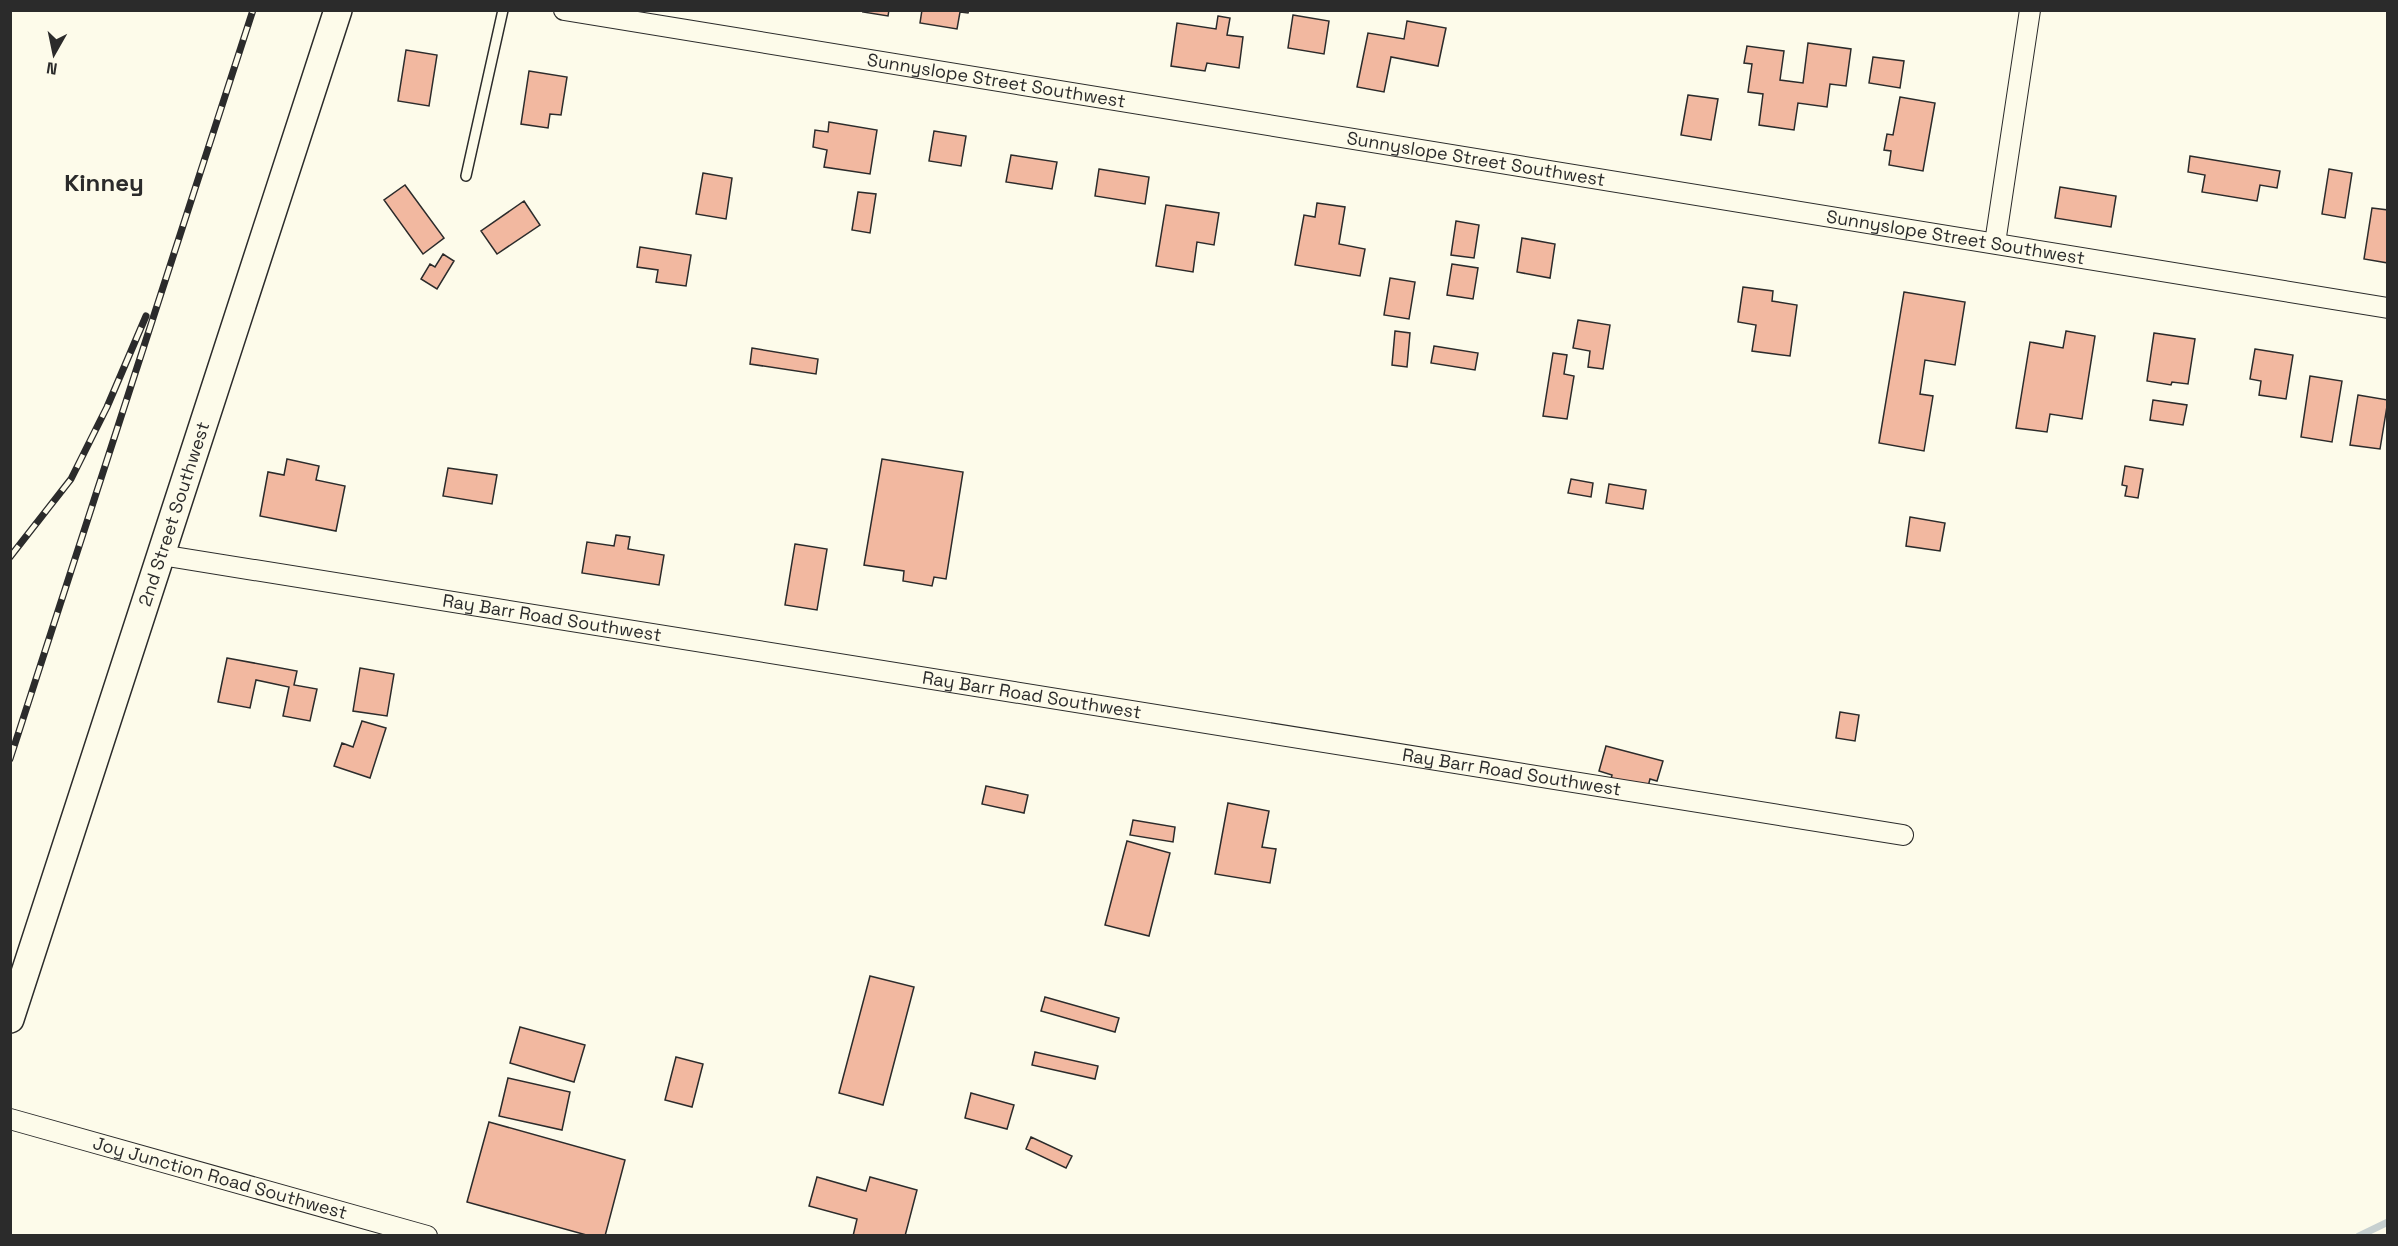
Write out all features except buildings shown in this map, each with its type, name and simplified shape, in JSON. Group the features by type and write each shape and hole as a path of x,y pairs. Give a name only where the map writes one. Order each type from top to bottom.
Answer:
{"street":[{"name":"2nd Street Southwest","path":"10,1019 338,10"},
{"name":"Sunnyslope Street Southwest","path":"564,10 2388,308"},
{"path":"1995,243 2030,10"},
{"name":"Ray Barr Road Southwest","path":"161,555 1903,835"},
{"name":"Joy Junction Road Southwest","path":"10,1119 427,1236"}],"lane":[{"path":"466,176 503,10"}],"waterway":[{"path":"2359,1236 2388,1222"}],"railway":[{"path":"10,759 253,10"},
{"path":"10,557 71,479 107,407 146,316"}],"district":[{"name":"Kinney","path":"104,183"}]}
